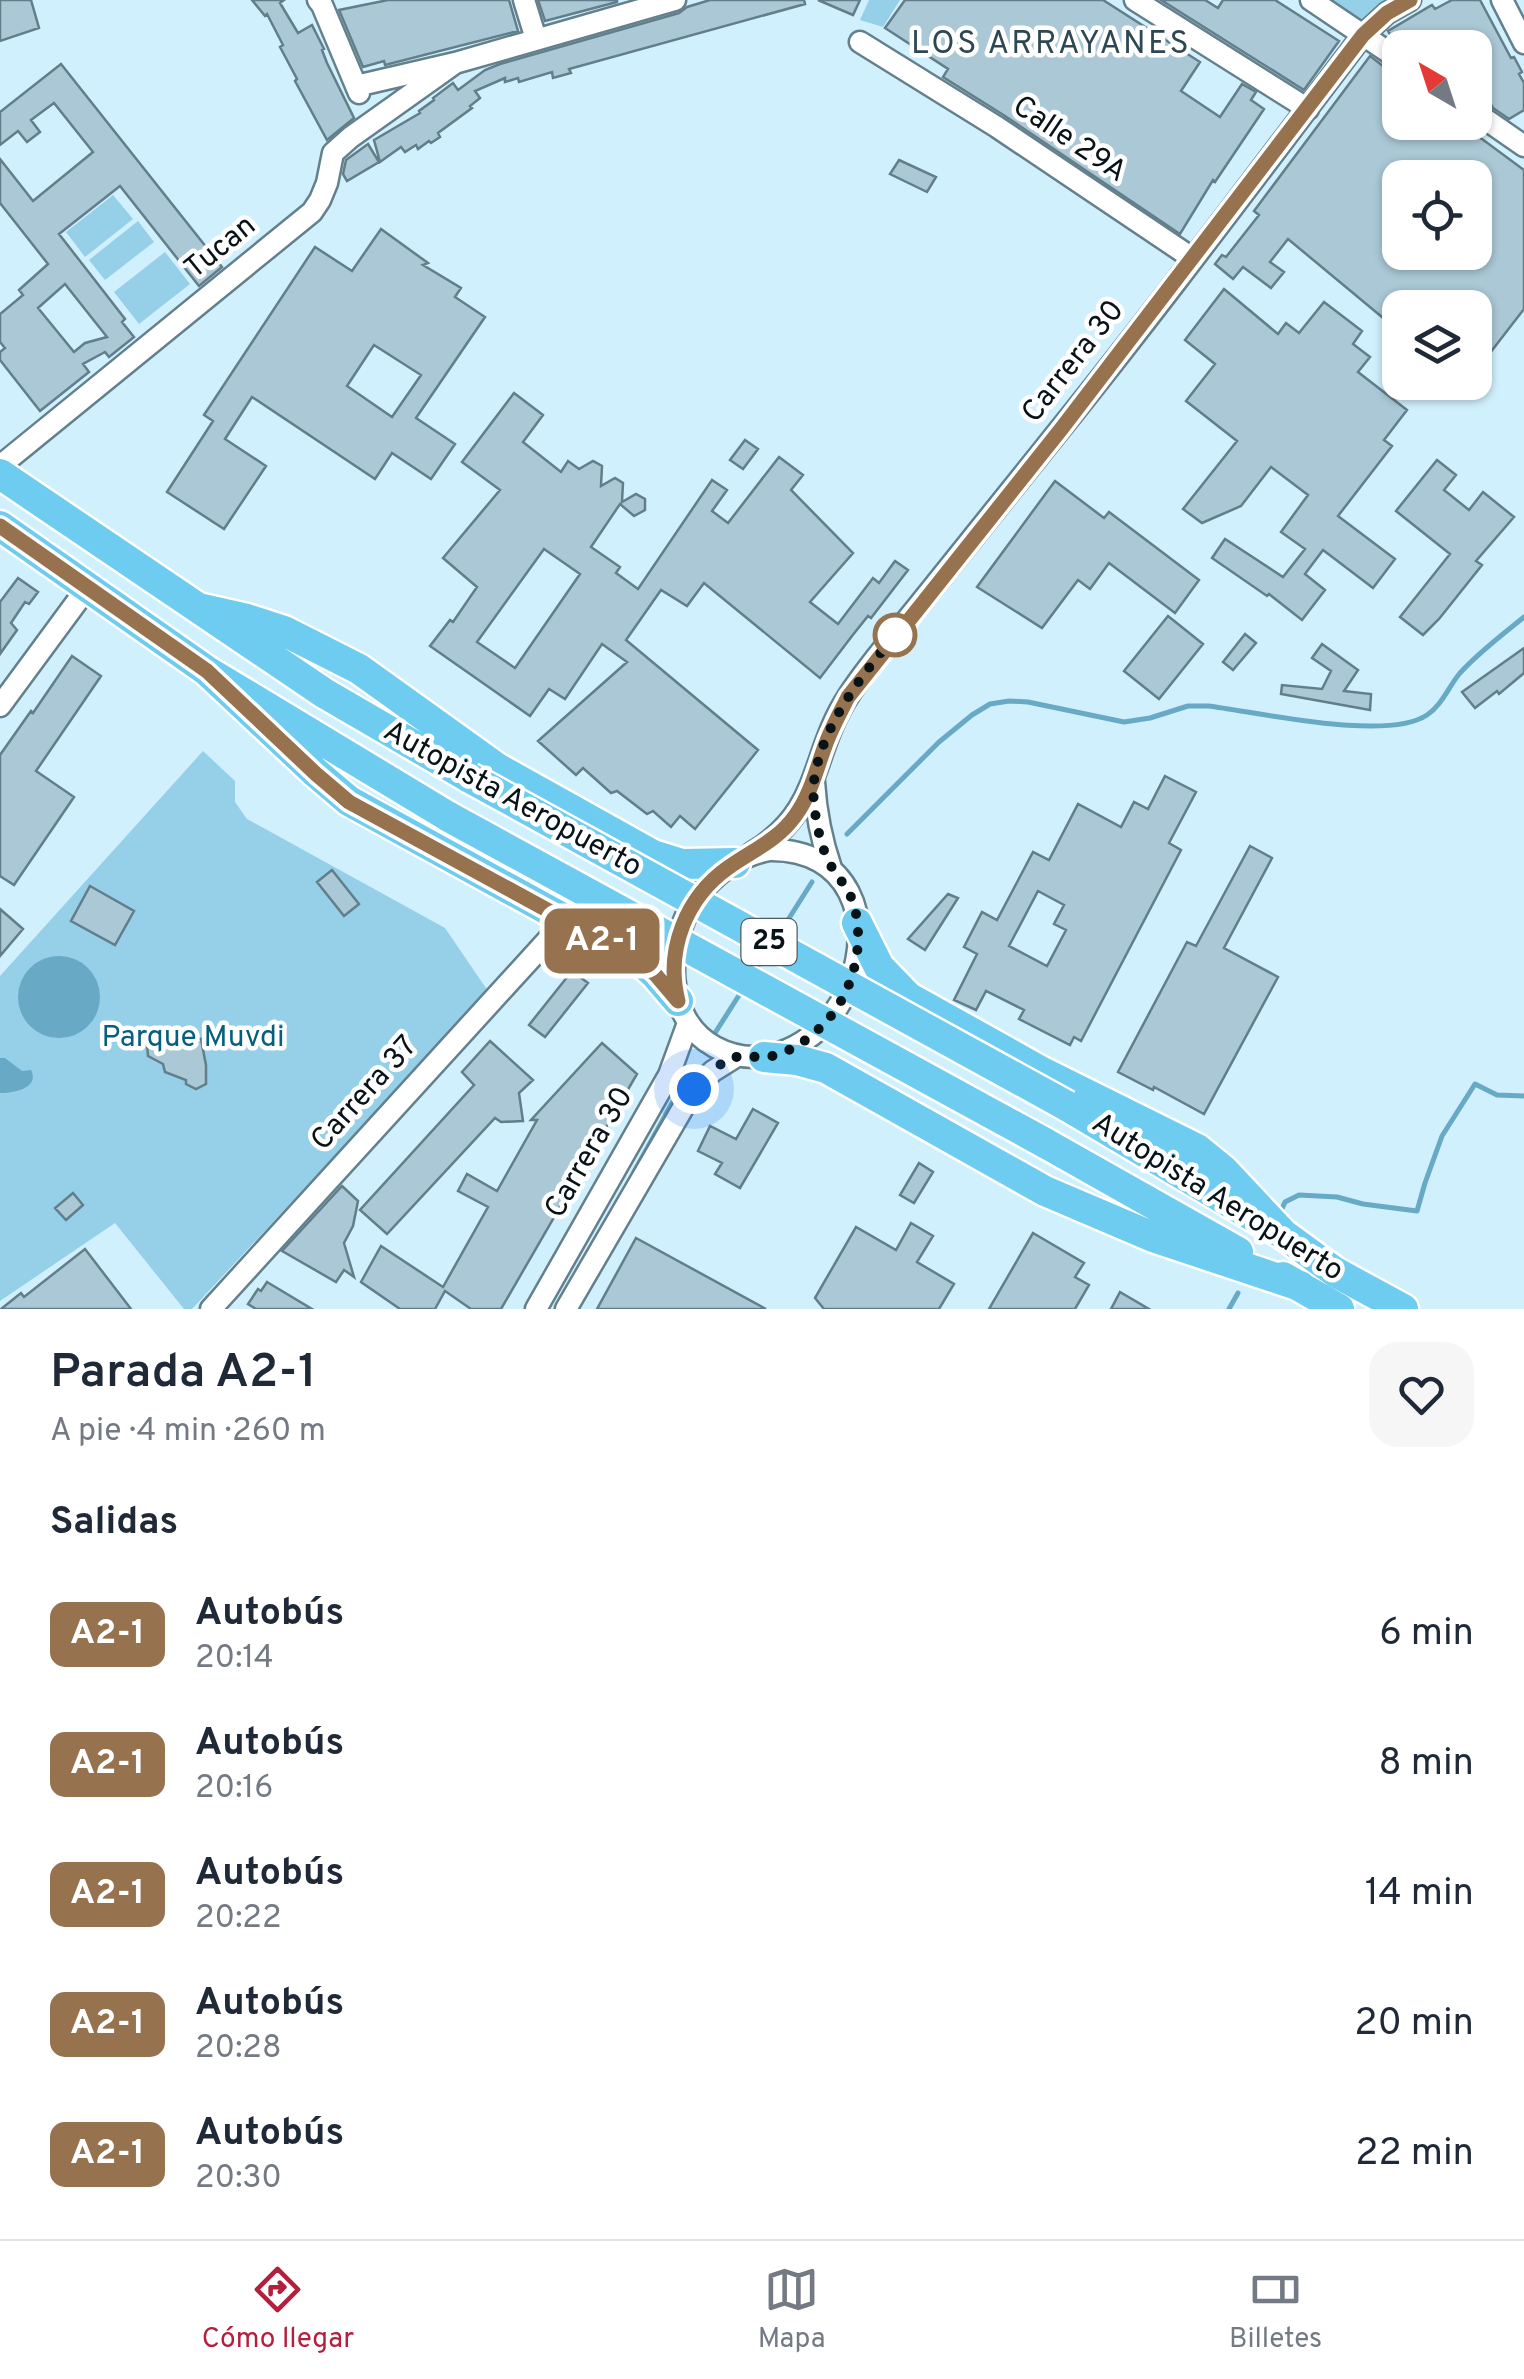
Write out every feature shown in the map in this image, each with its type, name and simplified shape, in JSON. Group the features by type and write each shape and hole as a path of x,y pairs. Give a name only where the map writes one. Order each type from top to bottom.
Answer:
{"highway":[{"name":"Autopista Aeropuerto","path":"0,474 324,694 1067,1106 1283,1234 1335,1272 1403,1309"},
{"name":"Autopista Aeropuerto","path":"0,526 207,671 450,817 1339,1309"},
{"path":"198,608 284,632 359,669 497,768 653,854 682,864 704,865 744,858"},
{"path":"207,671 349,802 639,960 655,974 683,1012"},
{"path":"857,923 879,967 902,993 1044,1074 1197,1148 1283,1234"},
{"path":"751,1057 798,1060 826,1068 1046,1191 1153,1237 1300,1286"}],"street":[{"path":"524,0 536,39"},
{"path":"327,2 358,89 676,0"},
{"path":"1134,0 1308,108"},
{"path":"1311,0 1382,48"},
{"name":"Carrera 30","path":"744,858 777,836 798,812 848,697 1062,428 1363,35 1387,13 1410,0"},
{"path":"1502,0 1524,43"},
{"name":"Calle 29A","path":"860,42 997,127 1192,258"},
{"name":"Tucan","path":"0,466 312,212 327,183 333,153 362,128 456,63"},
{"path":"1492,121 1520,137"},
{"path":"0,706 86,588"},
{"name":"Carrera 30","path":"814,782 818,826 831,868"},
{"path":"770,850 814,856 831,868 849,892 858,944 854,972 831,1016 804,1041 781,1054 751,1057 708,1043 683,1012 675,984 678,942 686,916 703,890 744,858 770,850"},
{"name":"Carrera 37","path":"211,1309 565,921"},
{"name":"Carrera 30","path":"536,1309 669,1075 683,1012"},
{"name":"Carrera 30","path":"566,1309 694,1089 713,1070 751,1057"}],"green space":[{"path":"869,0 900,0 883,27 860,20"},
{"path":"1324,0 1398,0 1364,24"},
{"path":"113,195 133,219 85,257 66,232"},
{"path":"138,221 154,242 105,280 89,260"},
{"path":"165,252 190,284 139,324 114,292"},
{"name":"Parque Muvdi","path":"203,751 235,781 235,802 247,819 445,928 488,991 192,1309 184,1309 115,1223 0,1301 0,976"}],"shaded area":[{"path":"59,956 75,959 88,968 97,981 97,1013 88,1026 75,1035 59,1038 43,1035 30,1026 21,1013 18,997 21,981 30,968 43,959"},
{"path":"0,1058 22,1071 31,1070 29,1085 0,1093"}],"building":[{"path":"0,0 31,0 39,28 0,41"},
{"path":"252,0 284,0 280,3 298,33 312,25 354,118 327,140 295,81 267,14"},
{"path":"388,0 509,0 518,31 385,65 384,61 363,67 339,10"},
{"path":"538,0 617,0 617,2 545,21"},
{"path":"710,0 804,0 805,4 569,69 571,73 553,78 552,72 519,82 518,78 505,82 505,78 475,91 480,98 438,133 440,137 418,149 416,145 405,152 401,147 380,162 374,140 420,113 453,83 458,90 500,64 679,13"},
{"path":"818,0 860,0 853,15"},
{"path":"905,0 1103,0 1200,62 1181,91 1220,117 1242,84 1256,92 1251,100 1264,109 1180,234 943,77 948,69 885,28"},
{"path":"1161,0 1205,0 1218,8 1223,0 1275,0 1339,41 1304,90"},
{"path":"1452,0 1480,0 1522,72 1519,74 1524,83 1524,110 1509,119 1492,106 1492,30 1390,30 1432,5 1435,9"},
{"path":"1370,56 1382,65 1382,140 1483,140 1524,170 1524,309 1492,350 1492,290 1382,290 1382,317 1288,239 1270,262 1284,272 1271,288 1243,267 1233,279 1215,264 1222,255 1226,257 1259,215 1254,211"},
{"path":"61,64 222,267 199,286 120,186 59,234 125,319 122,322 134,337 109,357 105,352 83,364 89,372 40,411 0,360 0,352 5,348 0,342 0,314 23,295 19,290 48,264 0,203 0,159 33,201 93,152 54,103 31,120 40,132 27,142 18,131 0,145 0,112","holes":["65,284 107,337 85,343 74,352 38,308"]},
{"path":"368,144 379,162 347,181 343,174 346,160"},
{"path":"899,160 936,177 927,192 890,174"},
{"path":"381,229 428,263 423,265 461,288 455,297 485,317 416,418 455,444 431,479 392,453 375,479 252,397 225,439 266,466 224,529 167,492 213,421 204,415 315,247 352,271","holes":["374,345 421,375 392,417 347,386"]},
{"path":"1224,289 1278,334 1286,323 1299,333 1324,302 1362,331 1353,344 1370,357 1358,372 1382,391 1382,400 1394,400 1407,410 1384,440 1392,446 1338,516 1395,559 1373,588 1323,550 1305,574 1325,590 1302,620 1212,558 1225,539 1283,577 1305,549 1281,532 1308,495 1271,467 1241,506 1202,523 1183,509 1237,441 1186,401 1215,364 1185,340"},
{"path":"514,393 543,415 523,442 561,472 568,461 579,469 593,461 602,466 601,486 615,478 623,483 622,502 636,494 645,499 645,510 634,516 620,504 591,547 620,567 616,573 638,589 712,480 727,490 712,511 728,523 779,457 803,475 791,490 853,553 810,602 838,624 873,578 879,583 895,561 908,570 820,678 704,583 687,606 661,590 626,640 758,750 695,829 680,816 671,827 653,811 647,814 617,791 611,793 583,768 576,775 538,741 627,662 602,644 565,699 549,689 530,716 430,646 450,620 453,622 477,587 443,558 500,490 462,462","holes":["544,549 580,574 515,668 477,642"]},
{"path":"745,440 758,449 743,469 730,460"},
{"path":"1437,460 1456,475 1444,490 1469,510 1483,492 1514,517 1476,561 1482,565 1423,635 1400,617 1450,554 1396,511"},
{"path":"1055,481 1104,518 1109,512 1199,580 1175,613 1109,563 1090,589 1078,580 1042,628 977,587"},
{"path":"18,578 38,592 29,604 25,602 11,623 17,630 0,654 0,602"},
{"path":"1168,616 1203,644 1159,699 1124,671"},
{"path":"1245,634 1256,643 1233,670 1223,662"},
{"path":"1322,644 1358,670 1344,691 1371,694 1370,710 1281,694 1282,685 1322,689 1331,671 1312,658"},
{"path":"1524,648 1524,673 1475,708 1462,692"},
{"path":"72,656 101,676 36,771 74,797 14,885 0,876 0,755"},
{"path":"1165,776 1196,792 1169,843 1181,850 1081,1041 1074,1037 1070,1045 1019,1019 1024,1010 986,991 976,1010 954,1000 977,954 964,947 982,912 997,920 1033,852 1049,860 1078,804 1121,827 1134,802 1148,809","holes":["1038,891 1064,905 1054,924 1066,930 1047,966 1009,946"]},
{"path":"1250,846 1272,858 1224,948 1278,977 1204,1114 1118,1072 1187,942 1196,946"},
{"path":"332,870 359,904 344,916 317,882"},
{"path":"90,886 134,911 115,945 71,921"},
{"path":"948,894 958,898 925,950 908,939"},
{"path":"0,909 23,929 0,956"},
{"path":"572,971 588,983 545,1037 529,1025"},
{"path":"178,1033 201,1039 206,1084 196,1089 186,1080 165,1072 163,1064 148,1056 147,1044 157,1038 166,1043"},
{"path":"490,1041 533,1080 519,1093 523,1121 501,1122 495,1118 387,1234 360,1210 474,1085 462,1072"},
{"path":"602,1043 637,1074 501,1309 471,1309 445,1291 435,1309 400,1309 361,1282 381,1246 443,1287 488,1207 458,1191 467,1174 497,1191 537,1120 531,1120"},
{"path":"753,1109 778,1123 740,1188 715,1174 722,1163 698,1151 710,1126 736,1139"},
{"path":"919,1163 933,1172 914,1203 900,1195"},
{"path":"342,1186 358,1201 353,1226 344,1243 354,1277 344,1270 336,1282 282,1251"},
{"path":"73,1193 83,1205 66,1220 55,1208"},
{"path":"911,1223 933,1236 917,1262 954,1284 939,1309 824,1309 815,1298 856,1227 896,1250"},
{"path":"1033,1233 1084,1263 1075,1277 1089,1285 1075,1309 989,1309"},
{"path":"636,1238 766,1309 597,1309"},
{"path":"85,1249 131,1309 1,1309 21,1293 24,1297"},
{"path":"267,1282 312,1309 256,1309 248,1304"},
{"path":"1120,1292 1149,1309 1111,1309"}],"waterway":[{"path":"847,834 939,742 990,704 1028,702 1124,722 1188,706 1208,706 1353,726 1408,723 1432,711 1467,665 1524,617"},
{"path":"779,934 812,882"},
{"path":"754,972 767,952"},
{"path":"715,1033 743,989"},
{"path":"634,1172 692,1067"},
{"path":"1281,1211 1285,1202 1299,1195 1337,1197 1417,1211 1442,1136 1475,1084 1497,1095 1524,1096"},
{"path":"1229,1309 1238,1293"}],"bus line":[{"name":"A2-1","path":"0,526 207,671 349,802 639,960 678,1001 674,976 678,942 696,899 725,869 765,845 788,825 814,782 826,743 848,697 1062,428 1363,35 1387,13 1410,0"}],"district":[{"name":"LOS ARRAYANES","path":"1051,45"}],"route":[{"path":"694,1089 713,1070 737,1056 764,1058 796,1046 831,1016 847,990 858,944 856,913 845,884 831,868 821,839 814,782 826,743 848,697 895,635"}]}
